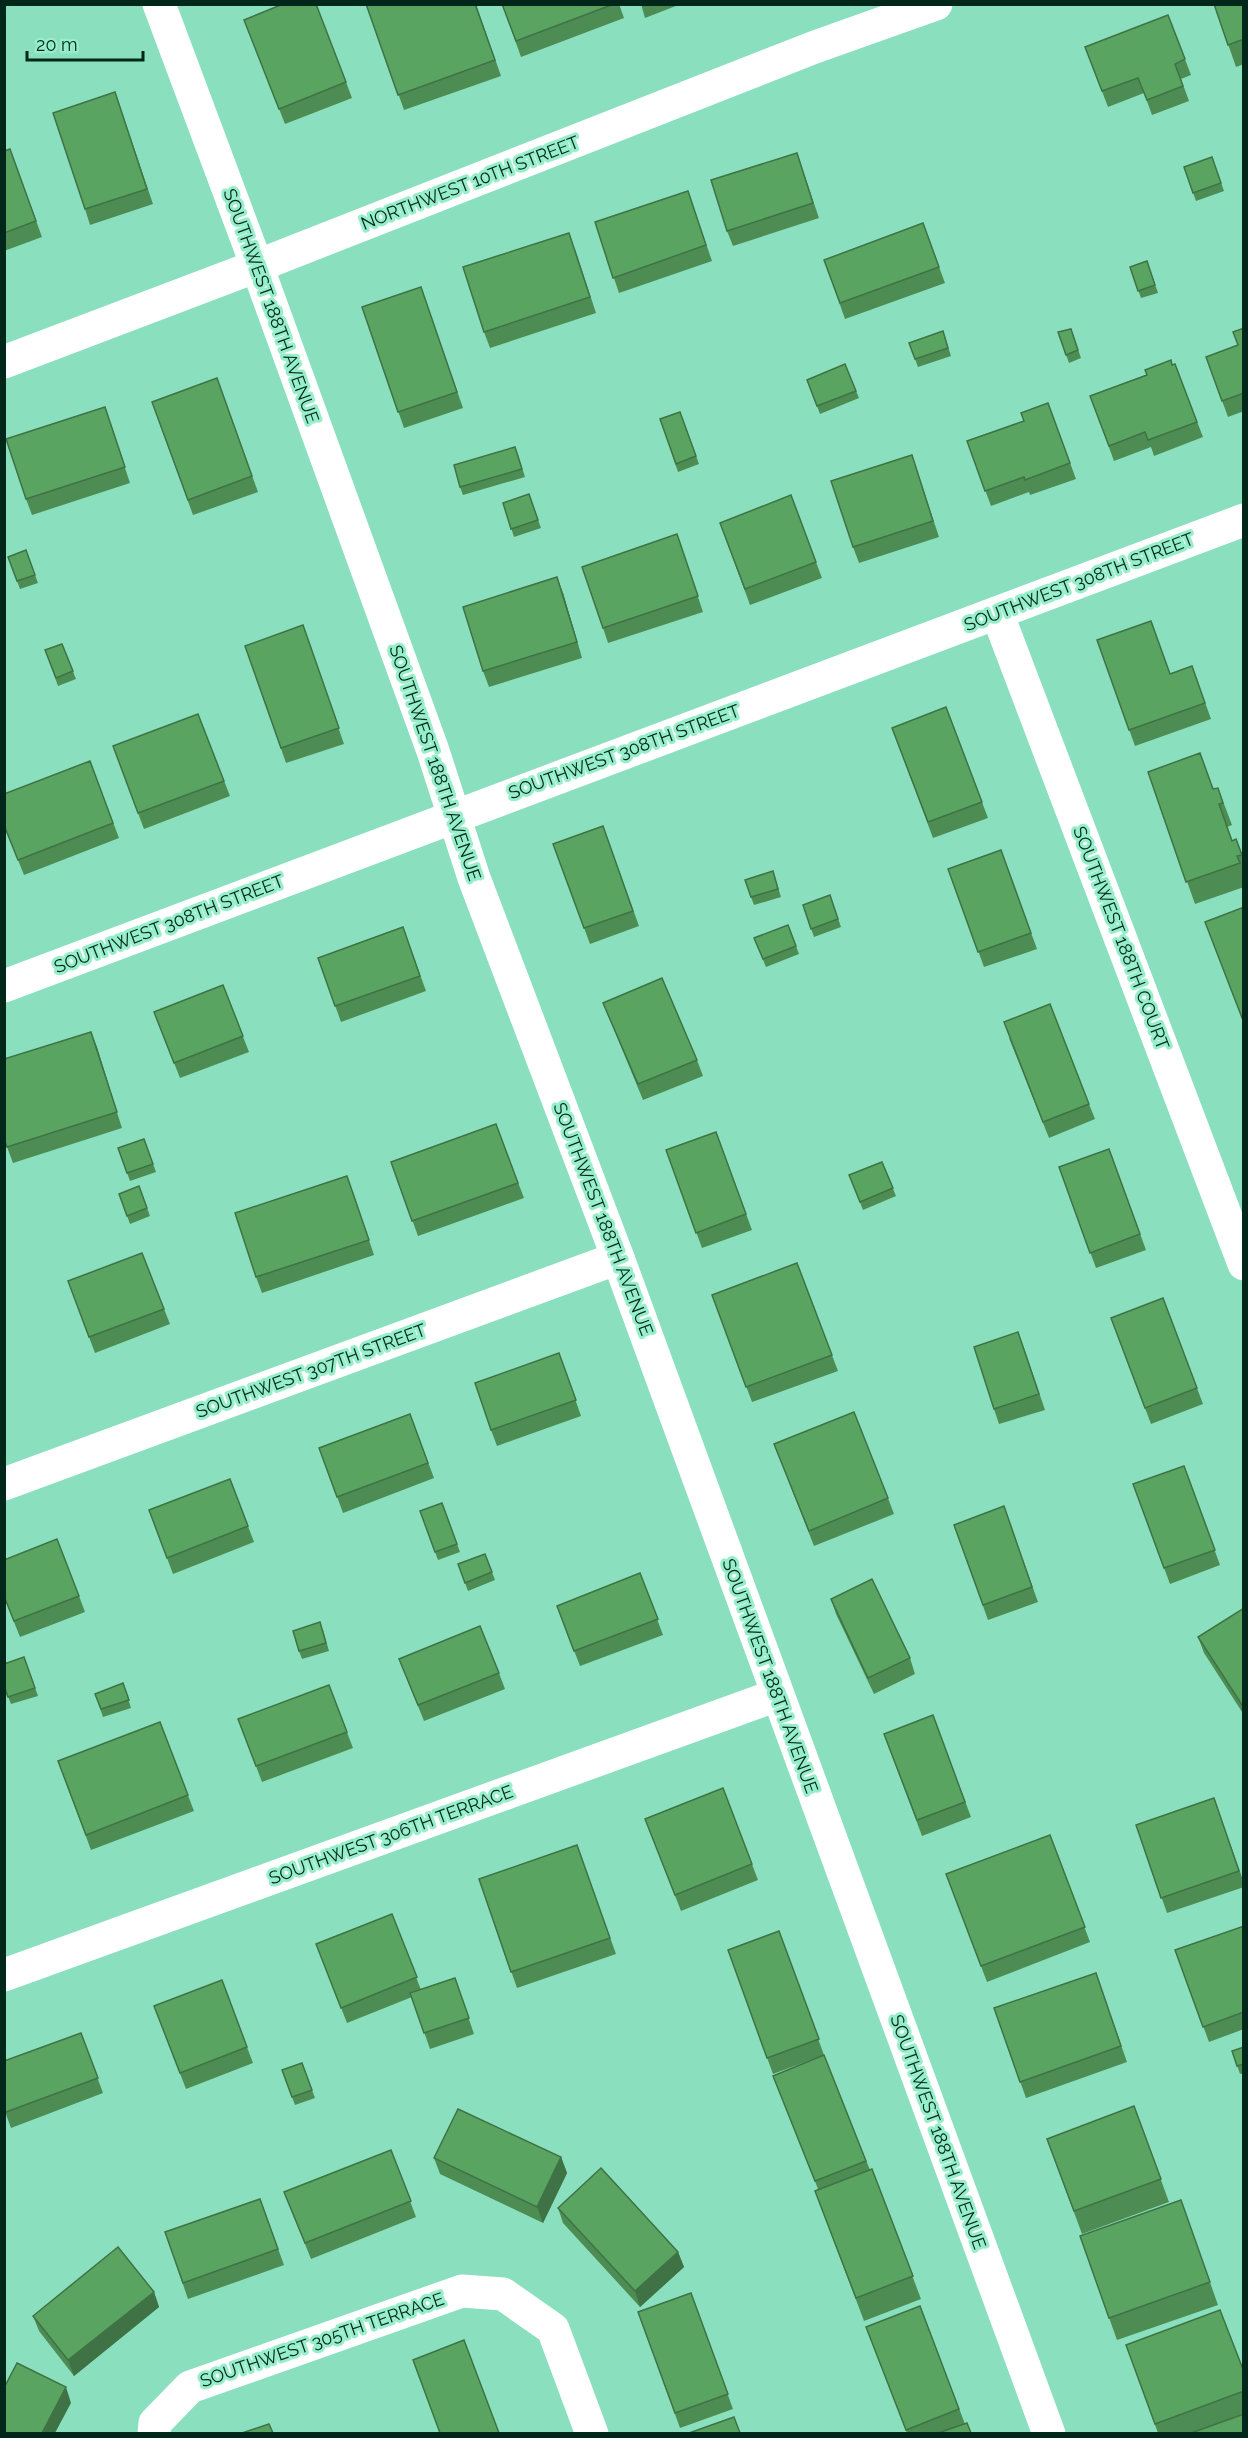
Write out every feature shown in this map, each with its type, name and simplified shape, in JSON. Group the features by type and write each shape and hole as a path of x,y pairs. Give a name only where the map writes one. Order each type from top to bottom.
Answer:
{"street":[{"name":"SOUTHWEST 188TH AVENUE","path":"159,4 433,751 474,878 618,1258 1049,2433"},
{"name":"NORTHWEST 10TH STREET","path":"4,362 257,266 815,47 936,4"},
{"name":"SOUTHWEST 308TH STREET","path":"4,986 453,815 1244,520"},
{"name":"SOUTHWEST 188TH COURT","path":"997,613 1244,1264"},
{"name":"SOUTHWEST 307TH STREET","path":"4,1484 618,1258"},
{"name":"SOUTHWEST 306TH TERRACE","path":"4,1975 777,1695"},
{"name":"SOUTHWEST 305TH TERRACE","path":"155,2428 190,2387 462,2291 503,2294 554,2329 592,2433"}],"building":[{"path":"283,4 316,4 346,82 279,109 244,20"},
{"path":"366,4 475,4 495,60 398,95"},
{"path":"502,4 614,4 516,41"},
{"path":"1214,4 1244,4 1244,39 1228,45"},
{"path":"1168,15 1185,59 1175,64 1183,86 1147,100 1138,78 1102,91 1085,47"},
{"path":"115,92 147,189 85,209 53,113"},
{"path":"10,149 36,221 4,233 4,151"},
{"path":"797,153 813,203 727,231 711,180"},
{"path":"1212,157 1221,183 1193,193 1184,167"},
{"path":"688,191 706,245 613,278 595,222"},
{"path":"923,223 939,267 840,303 824,260"},
{"path":"569,233 590,297 484,332 463,267"},
{"path":"1147,261 1155,285 1138,291 1130,267"},
{"path":"421,287 457,392 398,412 362,307"},
{"path":"1244,328 1244,393 1222,401 1206,357 1238,345 1233,332"},
{"path":"1071,329 1078,350 1066,355 1058,332"},
{"path":"943,331 948,348 915,359 909,343"},
{"path":"1171,360 1172,365 1175,364 1197,422 1148,440 1145,432 1109,446 1090,396 1147,375 1145,370"},
{"path":"845,364 856,391 817,406 807,380"},
{"path":"217,378 252,476 188,500 152,402"},
{"path":"1048,403 1070,463 1025,480 1024,477 985,491 967,441 1024,421 1021,413"},
{"path":"105,407 125,467 26,499 6,439"},
{"path":"680,412 696,456 676,464 660,419"},
{"path":"515,447 522,469 460,487 454,465"},
{"path":"912,455 933,521 853,547 831,481"},
{"path":"529,494 538,520 511,529 503,503"},
{"path":"791,495 816,562 745,589 720,523"},
{"path":"677,534 698,596 603,628 582,567"},
{"path":"26,550 35,575 17,581 8,557"},
{"path":"557,577 577,642 483,671 463,607"},
{"path":"1151,621 1170,674 1192,666 1205,703 1129,730 1097,640"},
{"path":"303,625 339,728 281,748 245,646"},
{"path":"62,644 73,671 56,678 45,650"},
{"path":"946,707 982,802 928,822 892,728"},
{"path":"198,714 224,781 138,813 113,746"},
{"path":"1200,753 1213,789 1218,788 1223,803 1219,804 1232,841 1236,839 1242,855 1237,856 1240,863 1186,882 1148,772"},
{"path":"90,761 113,823 18,860 4,825 4,794"},
{"path":"603,826 633,911 584,928 553,844"},
{"path":"1001,850 1031,933 978,952 948,869"},
{"path":"773,871 778,889 751,897 745,880"},
{"path":"830,895 838,919 811,929 803,905"},
{"path":"1244,907 1244,1023 1205,922"},
{"path":"788,925 796,946 763,959 754,938"},
{"path":"403,927 420,976 335,1006 318,958"},
{"path":"662,978 697,1060 638,1084 603,1003"},
{"path":"223,985 243,1036 174,1063 154,1012"},
{"path":"1050,1004 1089,1104 1043,1122 1004,1022"},
{"path":"91,1032 117,1112 7,1147 4,1139 4,1059"},
{"path":"496,1124 518,1183 412,1221 391,1162"},
{"path":"716,1132 746,1214 696,1233 666,1150"},
{"path":"144,1139 153,1164 127,1173 118,1148"},
{"path":"1109,1149 1140,1234 1090,1253 1059,1167"},
{"path":"882,1162 893,1188 860,1202 849,1175"},
{"path":"347,1176 369,1240 256,1277 235,1213"},
{"path":"139,1186 147,1208 127,1216 119,1194"},
{"path":"142,1253 164,1309 89,1337 68,1281"},
{"path":"797,1263 832,1355 746,1387 712,1295"},
{"path":"1163,1298 1197,1388 1145,1408 1111,1318"},
{"path":"1018,1332 1039,1394 994,1409 974,1347"},
{"path":"559,1353 576,1400 491,1430 475,1383"},
{"path":"854,1412 888,1498 809,1531 774,1444"},
{"path":"410,1414 428,1463 337,1497 319,1448"},
{"path":"1184,1466 1215,1550 1164,1568 1133,1484"},
{"path":"230,1479 248,1526 167,1558 149,1510"},
{"path":"442,1503 457,1544 435,1552 420,1511"},
{"path":"1004,1506 1032,1587 983,1605 954,1525"},
{"path":"57,1539 79,1596 14,1621 4,1596 4,1560"},
{"path":"485,1554 492,1572 465,1583 458,1564"},
{"path":"640,1573 658,1619 574,1651 557,1606"},
{"path":"872,1579 910,1658 868,1678 831,1599"},
{"path":"1244,1608 1244,1708 1198,1637"},
{"path":"320,1622 326,1643 299,1651 293,1631"},
{"path":"480,1626 499,1673 418,1705 399,1659"},
{"path":"24,1657 35,1688 8,1697 4,1686 4,1664"},
{"path":"123,1683 129,1700 101,1709 95,1694"},
{"path":"329,1685 347,1732 256,1766 238,1719"},
{"path":"933,1715 965,1802 917,1820 884,1734"},
{"path":"160,1722 188,1795 86,1835 58,1761"},
{"path":"723,1788 752,1864 675,1895 645,1819"},
{"path":"1214,1798 1239,1871 1161,1898 1136,1825"},
{"path":"1050,1835 1085,1927 981,1966 946,1874"},
{"path":"577,1845 610,1938 511,1972 479,1879"},
{"path":"392,1914 417,1977 341,2008 316,1944"},
{"path":"1244,1926 1244,2012 1203,2027 1175,1950"},
{"path":"779,1931 819,2039 767,2058 728,1950"},
{"path":"1096,1973 1121,2046 1020,2082 994,2008"},
{"path":"455,1978 469,2018 424,2033 410,1993"},
{"path":"222,1980 247,2047 180,2073 154,2006"},
{"path":"81,2033 98,2078 6,2112 4,2109 4,2061"},
{"path":"1244,2047 1244,2064 1237,2066 1232,2051"},
{"path":"824,2055 866,2161 815,2181 773,2076"},
{"path":"302,2063 312,2090 292,2097 282,2070"},
{"path":"1134,2106 1161,2179 1074,2211 1047,2139"},
{"path":"458,2109 561,2157 537,2207 434,2158"},
{"path":"391,2150 411,2201 305,2243 284,2192"},
{"path":"601,2168 678,2252 635,2291 558,2208"},
{"path":"872,2169 913,2276 856,2298 815,2191"},
{"path":"260,2199 278,2249 183,2283 165,2232"},
{"path":"1181,2200 1210,2282 1109,2318 1080,2236"},
{"path":"118,2247 154,2292 68,2360 33,2316"},
{"path":"691,2293 728,2394 675,2413 638,2312"},
{"path":"920,2306 959,2409 906,2430 866,2327"},
{"path":"1220,2310 1244,2372 1244,2391 1155,2424 1126,2345"},
{"path":"464,2340 499,2433 440,2433 413,2360"},
{"path":"17,2363 66,2387 42,2433 4,2433 4,2388"},
{"path":"1244,2414 1244,2433 1191,2433"},
{"path":"734,2417 740,2433 689,2433"},
{"path":"967,2423 971,2433 938,2433"},
{"path":"269,2424 273,2433 242,2433"}]}
